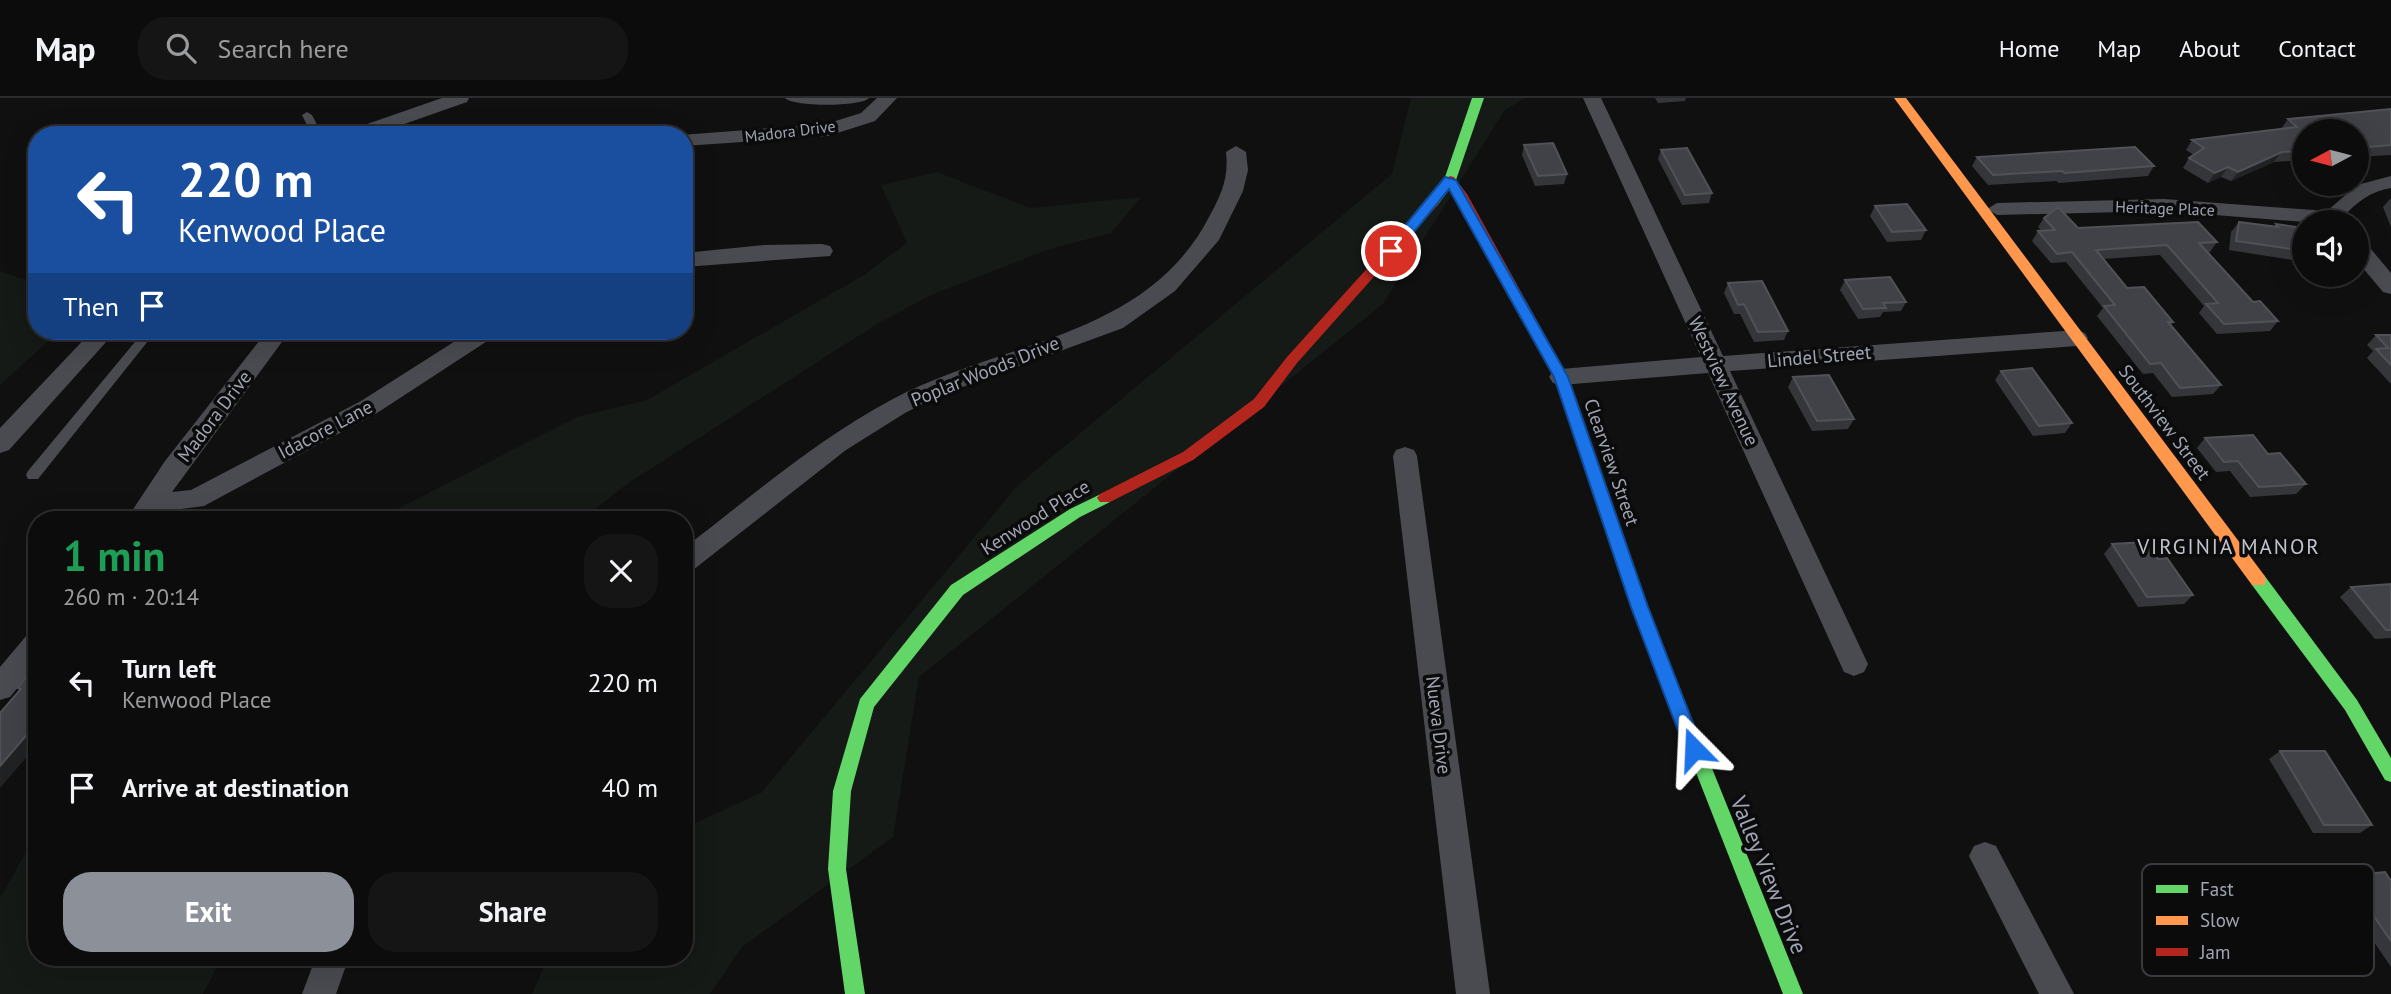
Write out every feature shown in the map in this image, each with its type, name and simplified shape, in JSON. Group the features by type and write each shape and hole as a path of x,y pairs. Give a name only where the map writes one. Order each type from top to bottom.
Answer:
{"street":[{"path":"380,126 460,98"},
{"path":"794,98 860,98"},
{"name":"Madora Drive","path":"693,139 828,130 867,117 888,98"},
{"name":"Kenwood Place","path":"855,994 837,869 842,791 866,704 957,590 1075,513 1188,456 1259,403 1292,360 1428,209 1450,180 1478,98"},
{"name":"Westview Avenue","path":"1592,98 1854,664"},
{"name":"Southview Street","path":"1900,98 2351,705 2391,774"},
{"name":"Poplar Woods Drive","path":"693,556 837,444 897,407 930,390 1115,323 1167,286 1208,240 1233,191 1238,170 1236,152"},
{"name":"Clearview Street","path":"1450,180 1561,377 1639,607 1703,773"},
{"path":"2341,210 2350,196 2377,183 2391,182"},
{"name":"Heritage Place","path":"1997,209 2164,205 2292,216"},
{"path":"693,259 764,252 822,251"},
{"path":"2369,261 2391,287"},
{"name":"Lindel Street","path":"1561,377 1877,351 2077,338"},
{"path":"0,444 97,340"},
{"name":"Madora Drive","path":"147,511 174,468 272,340"},
{"name":"Idacore Lane","path":"150,511 195,499 369,407 473,340"},
{"name":"Nueva Drive","path":"1405,456 1473,994"},
{"path":"0,688 28,654"},
{"name":"Valley View Drive","path":"1703,773 1793,994"},
{"path":"1985,856 2057,994"},
{"path":"319,994 330,966"}],"lane":[{"path":"307,115 312,126"},
{"path":"33,475 143,340"}],"shaded area":[{"path":"1411,98 1525,98 1504,111 1383,304 919,677 893,837 742,947 710,994 532,994 544,966 693,966 693,824 761,793 1018,485 1392,174"},
{"path":"937,172 1030,208 1141,197 1111,233 1050,249 931,295 877,324 627,484 592,511 394,511 577,417 647,400 864,275 907,243 881,185"},
{"path":"0,271 28,281 28,340 49,340 0,385"},
{"path":"28,849 28,966 217,966 203,994 0,994 0,898"}],"building":[{"path":"2391,109 2391,145 2370,147 2370,119 2292,119 2292,123 2288,119"},
{"path":"2292,128 2292,152 2282,152 2238,172 2228,167 2215,173 2189,158 2204,148 2192,140"},
{"path":"1553,143 1567,174 1538,176 1524,145"},
{"path":"2135,147 2154,166 1993,175 1977,157"},
{"path":"1687,148 1712,193 1685,195 1661,150"},
{"path":"1907,204 1926,230 1892,232 1875,206"},
{"path":"2058,207 2078,228 2198,222 2217,242 2199,243 2253,302 2260,301 2278,321 2224,324 2206,304 2218,303 2167,245 2096,250 2127,288 2144,287 2173,322 2168,322 2221,385 2180,388 2161,363 2150,364 2104,306 2115,305 2072,252 2057,254 2038,231 2055,230 2044,218"},
{"path":"2239,222 2292,226 2292,249 2236,241"},
{"path":"1890,277 1906,302 1883,303 1886,308 1863,309 1845,280"},
{"path":"1762,281 1788,331 1758,332 1744,304 1738,305 1728,283"},
{"path":"2376,335 2391,335 2391,365 2376,349 2388,348"},
{"path":"2032,368 2072,423 2039,426 2001,371"},
{"path":"1829,375 1854,419 1817,421 1793,377"},
{"path":"2253,435 2268,454 2280,453 2306,484 2259,487 2238,461 2224,462 2205,438"},
{"path":"2147,542 2158,559 2167,558 2193,595 2147,597 2112,544"},
{"path":"2391,584 2391,630 2386,630 2351,587"},
{"path":"28,674 28,733 0,766 0,713 21,689 18,688"},
{"path":"2280,751 2325,751 2372,825 2324,825"},
{"path":"2385,872 2391,881 2391,941 2374,916 2374,873"}],"traffic: fast":[{"path":"1433,203 1450,180 1478,98"},
{"path":"1597,483 1639,607 1793,994"},
{"path":"855,994 837,869 842,791 866,704 957,590 1075,513 1105,498"},
{"path":"2258,580 2351,705 2391,774"}],"traffic: slow":[{"path":"1900,98 2258,580"}],"traffic: jam":[{"path":"1450,180 1461,194 1561,377 1597,483"},
{"path":"1105,498 1188,456 1259,403 1292,360 1433,203"}],"district":[{"name":"VIRGINIA MANOR","path":"2229,547"}],"route":[{"path":"1391,251 1450,180 1461,194 1561,377 1639,607 1694,749"}]}
